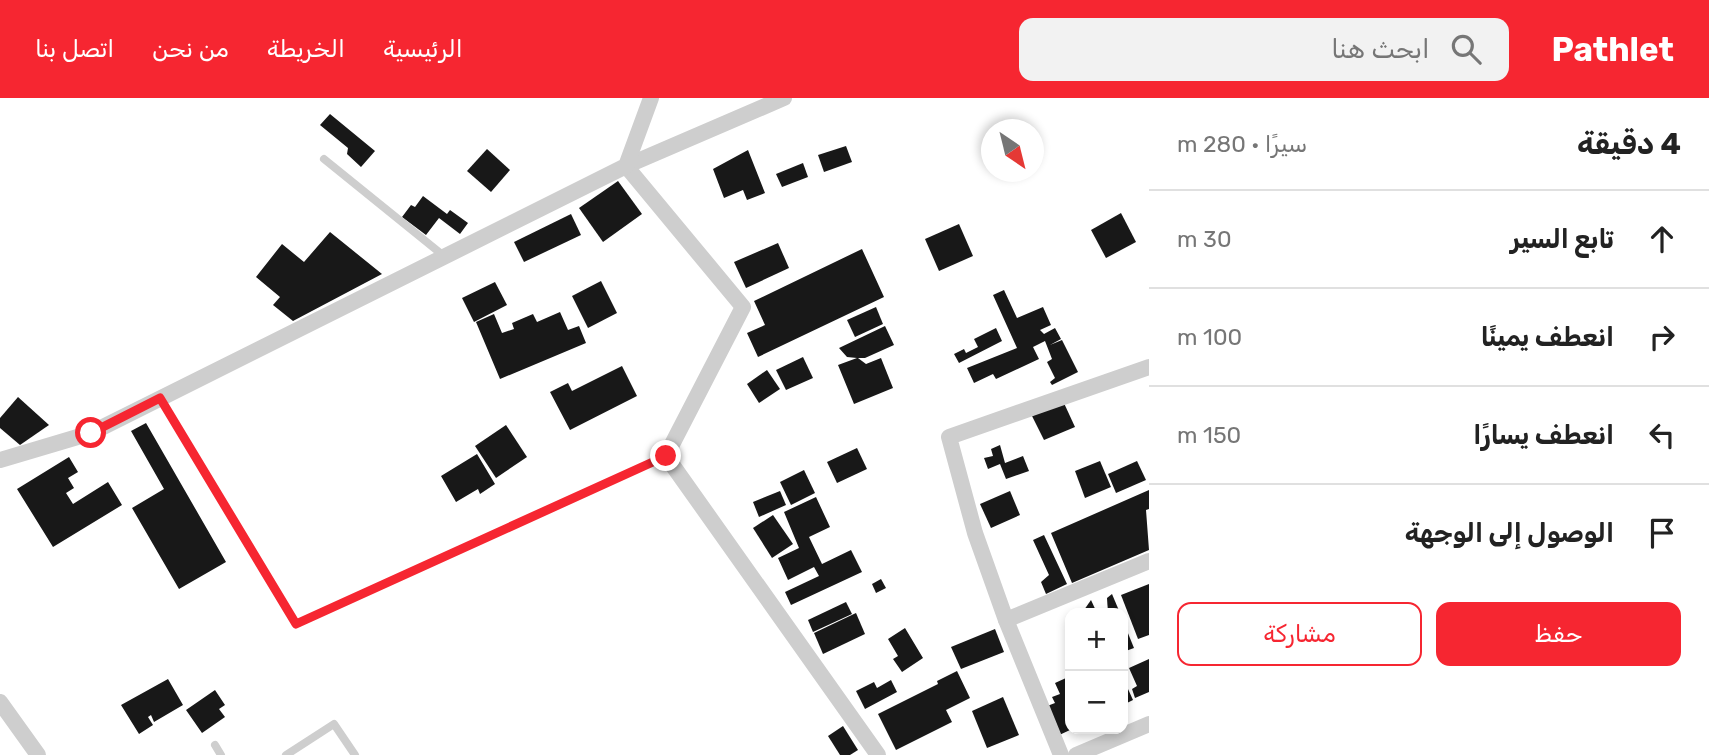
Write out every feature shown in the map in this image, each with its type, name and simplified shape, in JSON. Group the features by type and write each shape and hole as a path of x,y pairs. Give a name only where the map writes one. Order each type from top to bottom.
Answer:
{"street":[{"path":"625,166 652,98"},
{"path":"0,460 91,433 625,166 784,98"},
{"path":"625,166 743,307 666,456 878,755"},
{"path":"1061,755 1006,620 975,533 949,437 1149,367"},
{"path":"1006,620 1149,561"},
{"path":"0,702 38,755"},
{"path":"1076,755 1149,724"}],"lane":[{"path":"324,159 444,256"},
{"path":"286,755 334,723 355,755"},
{"path":"215,745 221,755"}],"path":[{"path":"160,398 296,624 666,456"}],"building":[{"path":"330,114 375,151 361,167 347,154 348,148 320,125"},
{"path":"846,146 852,162 824,172 818,155"},
{"path":"487,149 510,170 491,192 467,171"},
{"path":"748,150 765,193 747,200 743,190 724,198 713,169"},
{"path":"803,163 808,177 782,187 776,174"},
{"path":"618,181 642,214 603,242 579,208"},
{"path":"423,196 447,214 450,210 468,223 460,234 439,218 426,235 402,217 411,205 415,207"},
{"path":"1121,213 1136,242 1106,258 1091,230"},
{"path":"571,214 581,235 524,262 514,242"},
{"path":"959,224 973,256 939,271 925,239"},
{"path":"330,232 382,274 293,321 273,305 280,297 256,277 282,244 304,262"},
{"path":"778,243 789,268 746,288 734,262"},
{"path":"862,249 884,297 758,357 747,333 765,325 754,301"},
{"path":"601,281 617,313 588,328 572,296"},
{"path":"495,282 507,305 474,322 462,298"},
{"path":"1004,290 1017,318 1043,307 1051,325 1040,330 1044,334 1055,328 1061,339 1050,345 1062,340 1078,372 1052,385 1050,382 1055,378 1047,362 1052,359 1045,341 1033,347 1039,359 996,379 993,374 974,383 967,368 1017,348 993,295"},
{"path":"876,307 883,324 855,337 847,320"},
{"path":"560,312 568,330 579,326 586,343 500,379 476,322 494,314 502,333 514,329 512,323 533,314 537,322"},
{"path":"885,326 894,345 865,358 858,358 866,364 881,358 893,388 854,404 838,365 857,358 847,357 839,348"},
{"path":"996,328 1002,341 959,363 954,354 964,349 966,353 978,347 974,339"},
{"path":"803,357 813,378 786,390 776,370"},
{"path":"622,366 637,396 570,430 550,392 568,383 572,391"},
{"path":"767,370 780,389 759,403 747,384"},
{"path":"18,397 49,425 20,445 0,428 0,418"},
{"path":"1063,401 1075,427 1044,440 1032,416"},
{"path":"146,423 226,562 179,589 132,508 164,489 131,431"},
{"path":"506,425 527,457 496,478 475,446"},
{"path":"1000,445 1005,463 1023,456 1029,471 1006,479 1000,464 988,469 984,458 993,456 991,449"},
{"path":"857,448 867,469 837,483 827,462"},
{"path":"477,454 495,484 480,494 478,489 456,502 441,476"},
{"path":"69,457 78,472 68,478 74,488 66,493 73,504 108,482 122,505 53,547 17,489"},
{"path":"1100,461 1111,487 1085,498 1075,471"},
{"path":"1137,461 1146,480 1116,493 1108,474"},
{"path":"804,470 815,493 791,505 780,482"},
{"path":"1149,490 1149,509 1146,510 1149,550 1072,583 1051,533"},
{"path":"780,491 786,505 759,517 753,502"},
{"path":"1010,491 1020,515 991,528 980,504"},
{"path":"816,497 830,527 809,537 822,564 851,550 862,572 791,605 785,592 819,576 814,567 788,580 778,558 799,548 784,512"},
{"path":"773,515 793,544 772,558 753,528"},
{"path":"1044,535 1067,584 1046,594 1041,582 1049,575 1033,540"},
{"path":"881,579 886,588 876,593 872,584"},
{"path":"1149,584 1149,635 1138,639 1121,595"},
{"path":"1112,594 1118,608 1108,608 1107,598"},
{"path":"1091,600 1095,608 1085,608"},
{"path":"846,602 852,614 813,632 808,620"},
{"path":"856,613 865,634 823,654 814,633"},
{"path":"905,628 923,658 902,672 893,659 898,656 888,639"},
{"path":"995,629 1004,652 961,669 951,647"},
{"path":"1128,633 1134,648 1128,650"},
{"path":"1149,659 1149,692 1135,698 1132,689 1137,686 1129,668"},
{"path":"957,671 970,698 946,710 952,722 896,750 878,714 938,684 937,681"},
{"path":"1065,678 1065,732 1055,737 1042,708 1055,703 1052,697 1060,694 1055,683"},
{"path":"168,679 183,705 154,722 151,715 148,717 153,725 139,734 121,705"},
{"path":"891,680 897,692 865,709 856,691 874,682 877,688"},
{"path":"1128,689 1133,700 1128,702"},
{"path":"215,690 225,705 219,709 225,717 202,733 186,710"},
{"path":"1003,697 1019,735 987,748 972,711"},
{"path":"843,726 858,750 850,755 840,755 828,736"}],"route":[{"path":"91,433 160,398 296,624 666,456"}]}
